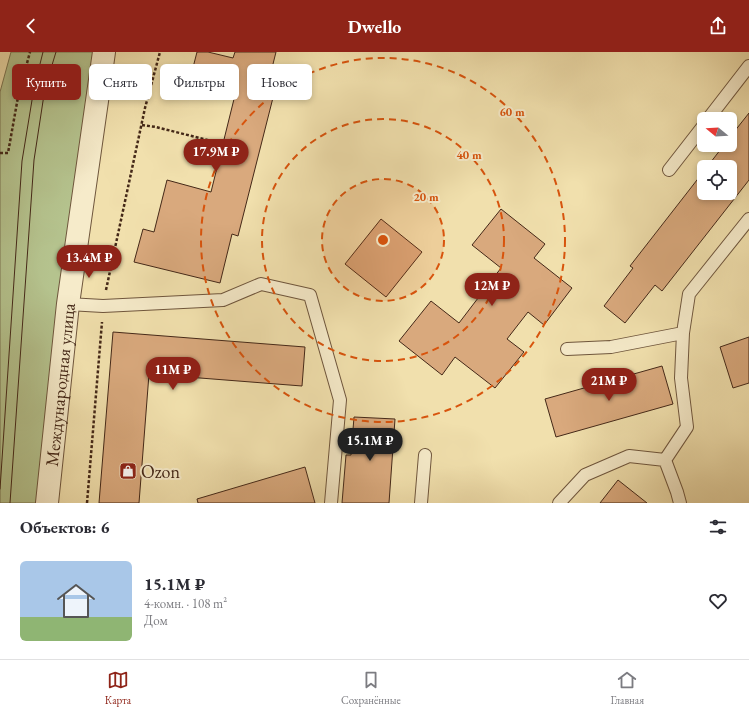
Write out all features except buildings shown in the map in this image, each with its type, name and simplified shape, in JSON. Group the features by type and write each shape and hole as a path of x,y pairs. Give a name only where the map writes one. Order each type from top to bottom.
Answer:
{"street":[{"name":"Международная улица","path":"47,503 68,304 104,52"}],"lane":[{"path":"713,112 749,66"},
{"path":"669,170 697,134"},
{"path":"665,460 687,427 681,378 683,333 689,294 749,219"},
{"path":"68,304 103,306 223,300 260,284 310,295 340,400 330,503"},
{"path":"567,349 611,347 683,333"},
{"path":"421,503 425,455"},
{"path":"559,503 585,475 629,456 665,460"},
{"path":"665,460 679,497 669,503"}],"path":[{"path":"0,153 8,153 18,97 30,52"},
{"path":"87,503 103,306 142,125 160,52"},
{"path":"142,125 156,127 223,144"}],"green space":[{"path":"11,52 93,52 91,64 89,64 89,84 36,503 0,503 0,92"}],"tram line":[{"path":"0,489 22,161 34,88 43,52"},
{"path":"10,503 34,160 45,88 56,52"}],"place":[{"name":"Ozon","path":"128,471"}]}
